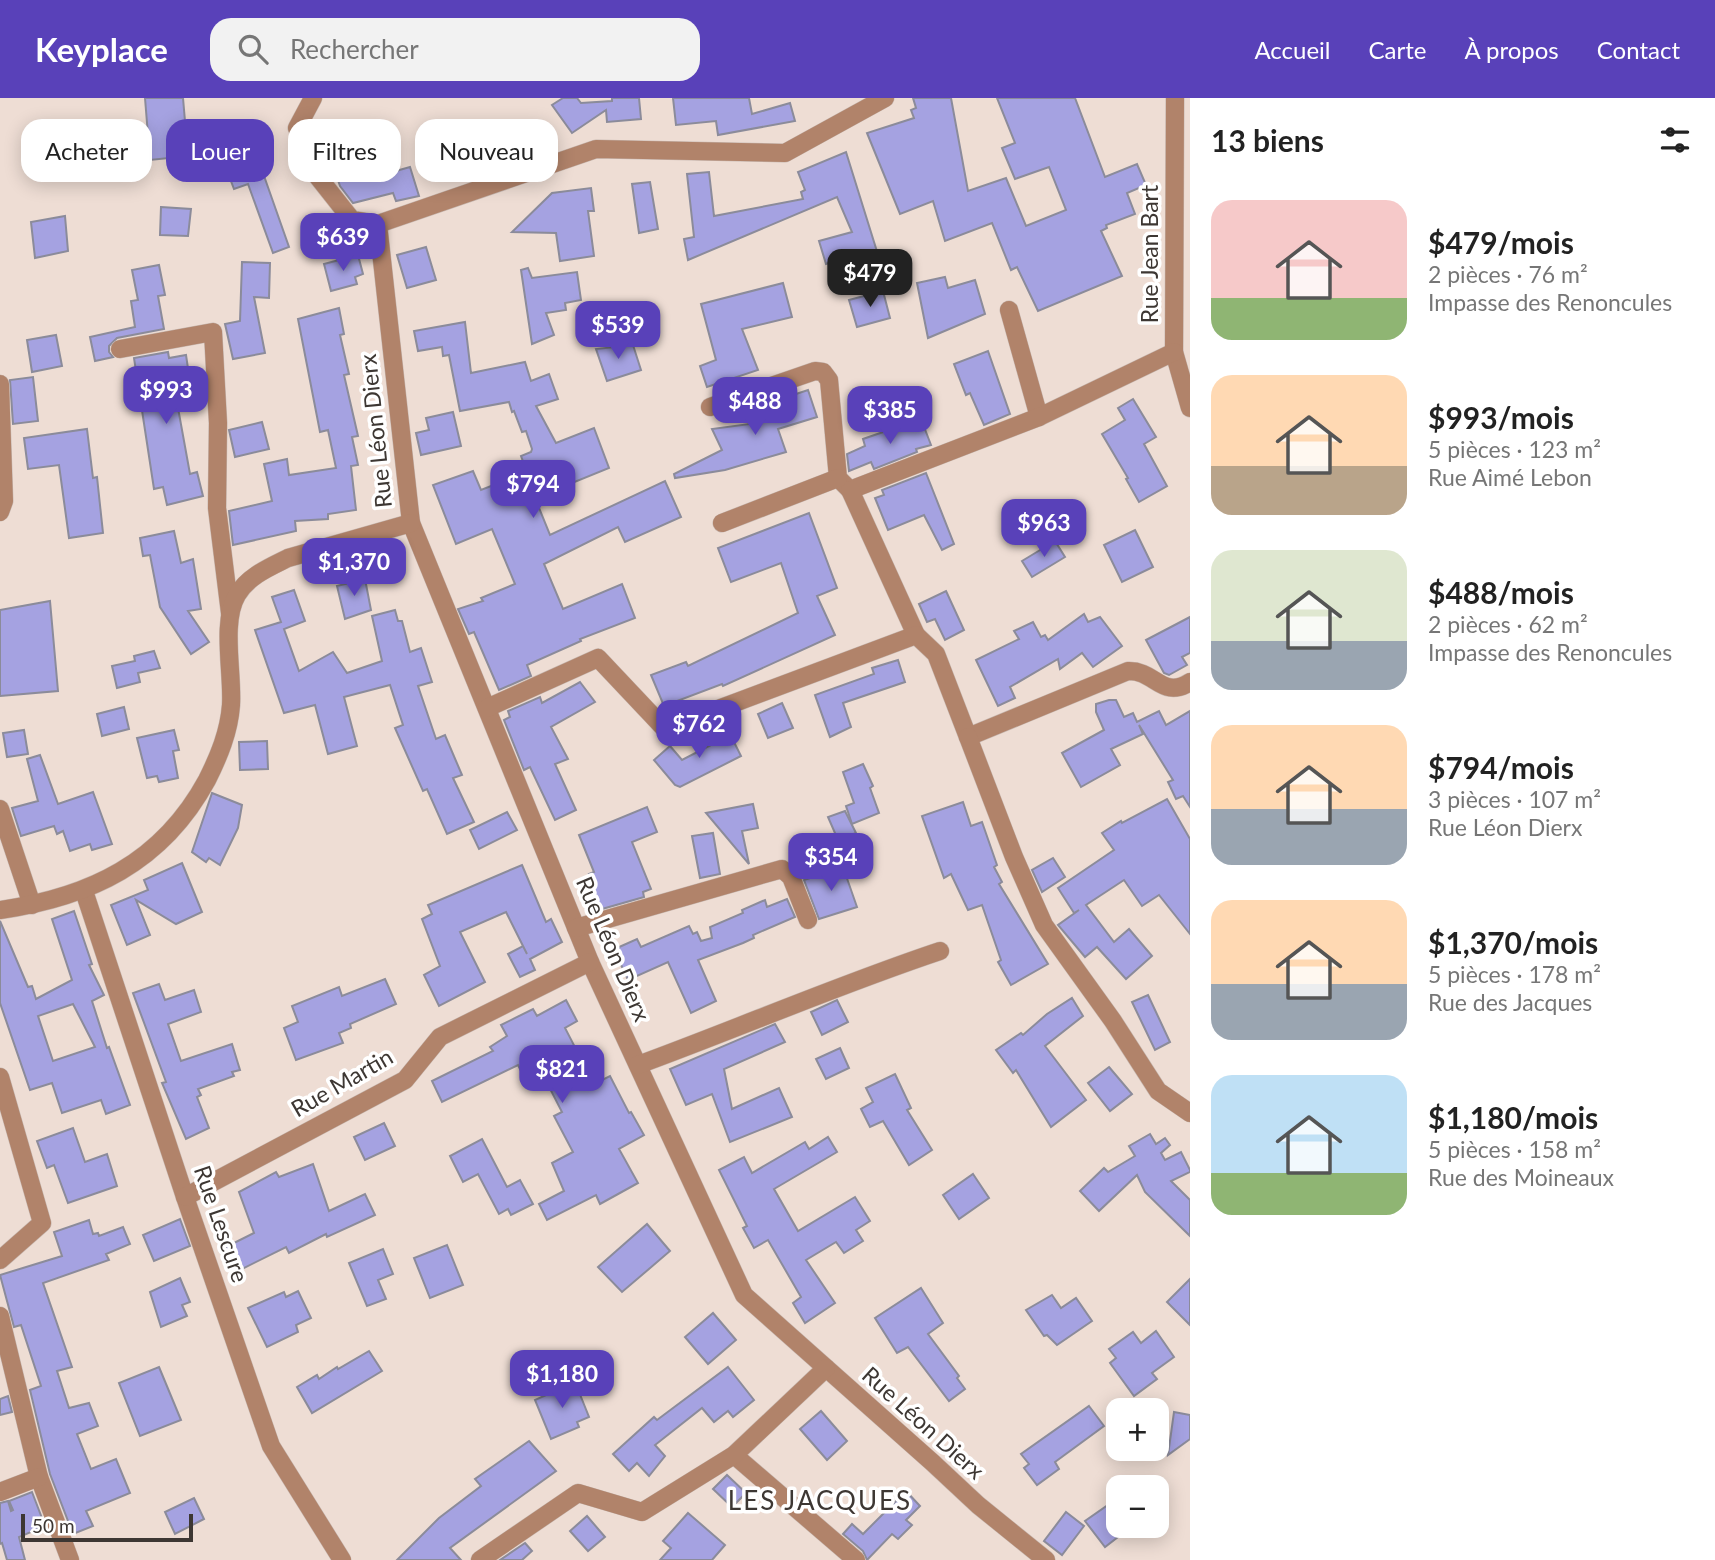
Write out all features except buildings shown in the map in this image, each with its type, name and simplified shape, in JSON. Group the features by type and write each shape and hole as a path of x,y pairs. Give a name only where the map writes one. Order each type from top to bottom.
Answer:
{"street":[{"path":"313,98 297,128 318,177 352,220 378,224 597,149 785,153 885,98"},
{"name":"Rue Jean Bart","path":"1175,98 1182,223 1174,352 1190,408"},
{"name":"Rue Léon Dierx","path":"378,224 411,523 590,962 744,1295 978,1505 1046,1560"},
{"path":"1009,310 1039,417"},
{"path":"0,910 32,905 84,891 158,846 194,803 215,764 228,730 231,704 230,613 217,508 218,423 213,332 120,349"},
{"path":"722,523 1039,417 1174,352"},
{"path":"710,407 815,371 823,372 829,380 844,484 916,635 936,654 1014,857 1044,925 1113,1021 1158,1091 1190,1113"},
{"path":"0,384 4,502 0,512"},
{"path":"230,613 246,583 270,567 314,550 411,523"},
{"path":"487,708 598,657 664,729 916,635"},
{"path":"968,737 1128,671 1137,670 1168,688 1179,689 1190,682"},
{"path":"0,809 32,905"},
{"path":"576,928 782,869 791,877 808,920"},
{"name":"Rue Lescure","path":"84,891 271,1446 342,1560"},
{"path":"638,1065 752,1023 874,973 940,951"},
{"name":"Rue Martin","path":"185,1197 405,1080 440,1037 590,962"},
{"path":"0,1077 42,1223 0,1260"},
{"path":"0,1316 39,1477 70,1560"},
{"path":"480,1560 578,1493 642,1512 734,1455 826,1368"},
{"path":"734,1455 856,1560"},
{"path":"0,1492 39,1477"}],"district":[{"name":"LES JACQUES","path":"820,1501"}]}
